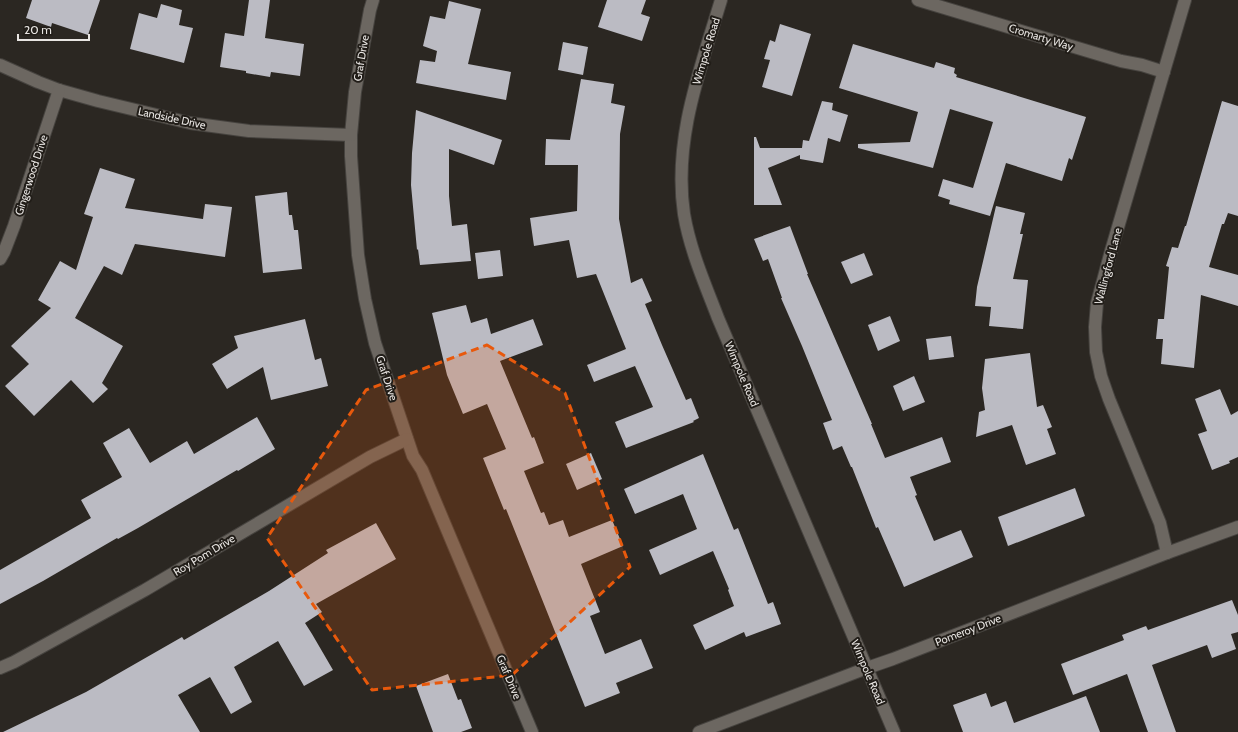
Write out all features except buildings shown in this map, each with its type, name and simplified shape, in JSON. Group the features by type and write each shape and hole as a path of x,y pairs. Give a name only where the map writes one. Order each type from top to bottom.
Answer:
{"street":[{"name":"Graf Drive","path":"373,0 355,92 351,135 351,156 358,255 365,299 375,343 413,456 425,478 532,732"},
{"name":"Wimpole Road","path":"721,0 689,106 681,161 684,214 691,245 718,318 894,732"},
{"name":"Cromarty Way","path":"918,0 1121,61 1142,65 1164,72"},
{"name":"Wallingford Lane","path":"1167,553 1160,523 1108,400 1096,352 1095,327 1097,303 1111,251 1185,0"},
{"name":"Landside Drive","path":"0,65 60,90 98,101 190,123 250,130 351,135"},
{"name":"Gingerwood Drive","path":"0,259 14,226 60,90"},
{"name":"Roy Pom Drive","path":"0,668 14,662 145,590 370,457 407,439"},
{"name":"Pomeroy Drive","path":"699,732 1238,527"}],"highlighted area":[{"path":"487,345 565,393 630,567 512,675 372,690 267,538 366,390"}]}
